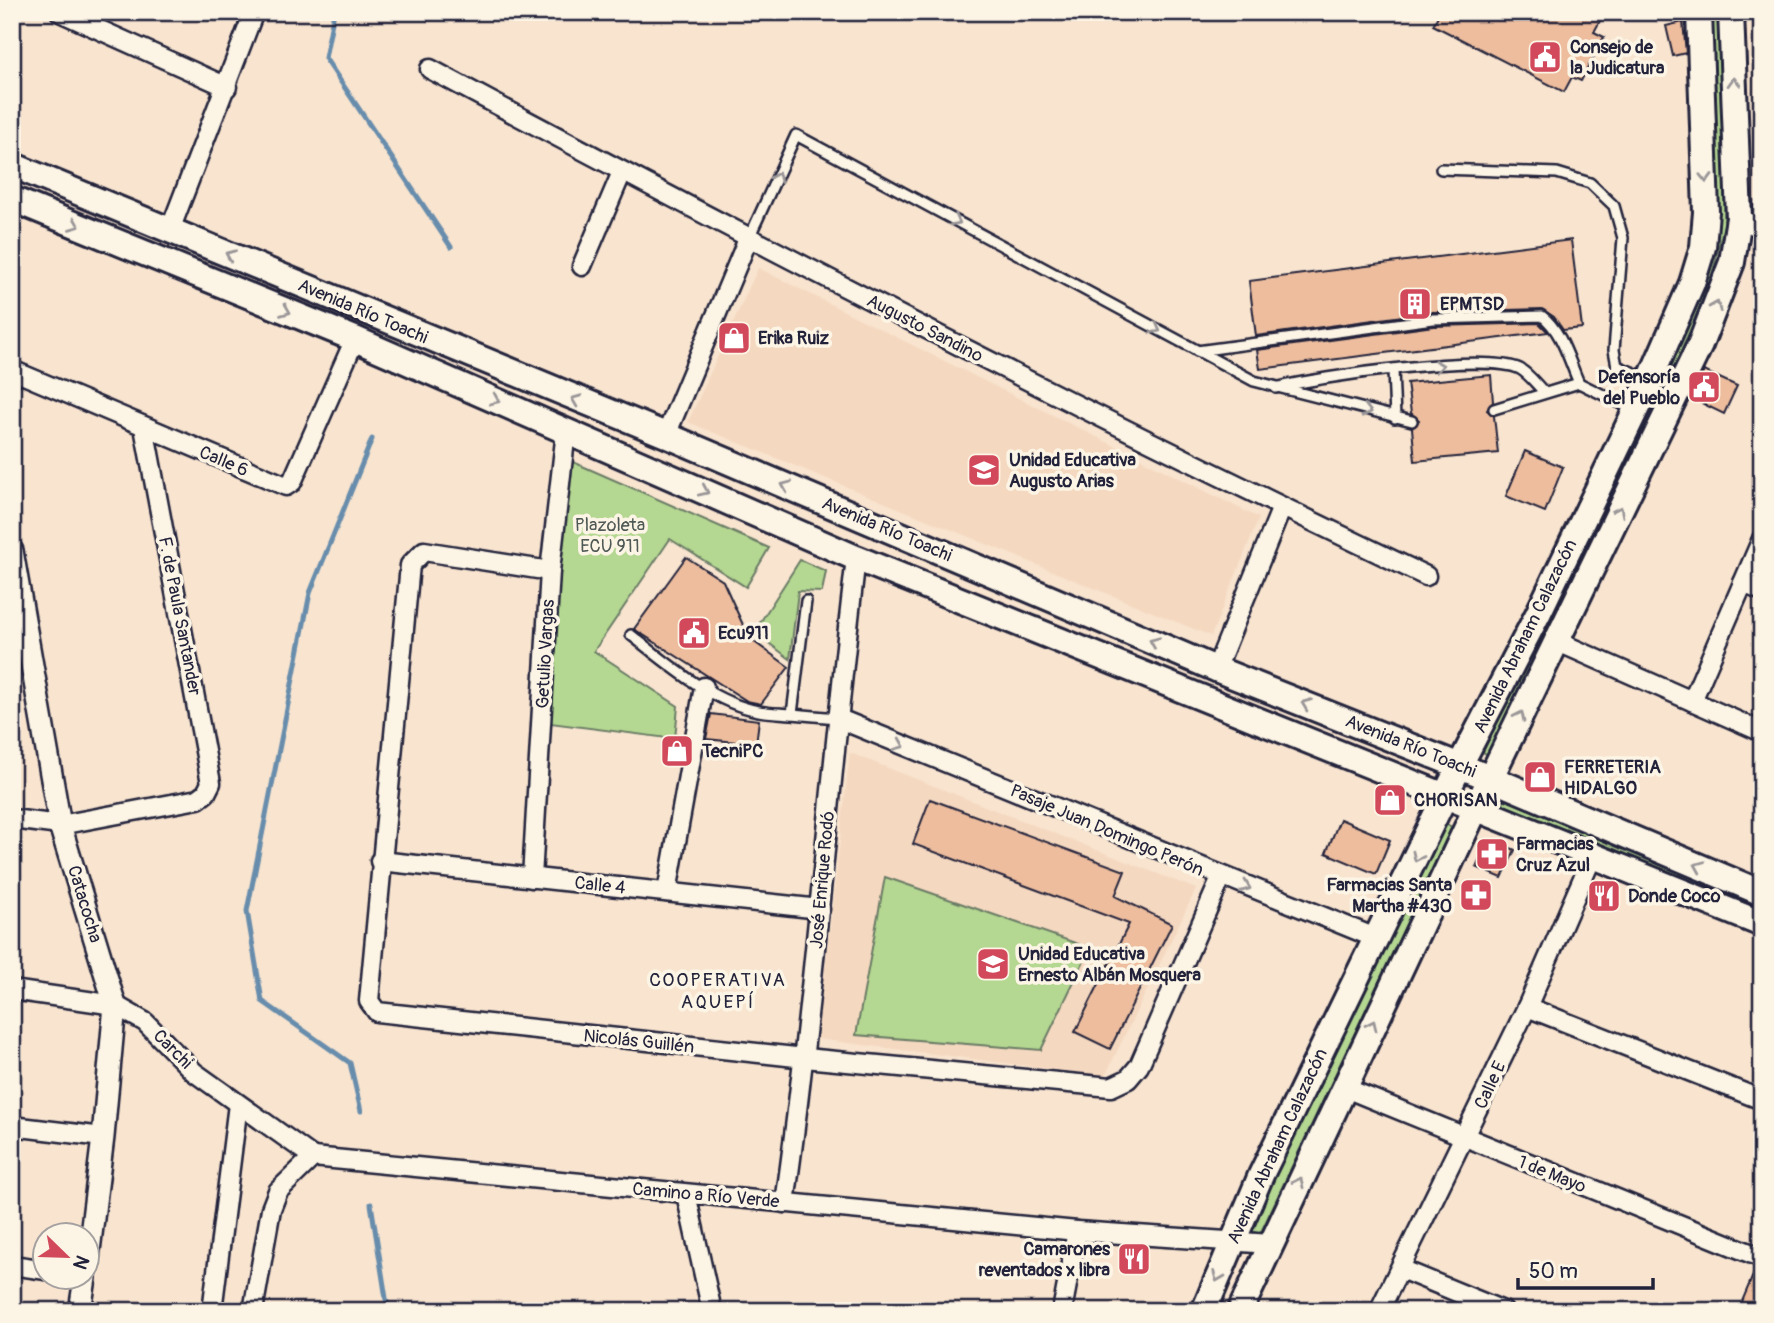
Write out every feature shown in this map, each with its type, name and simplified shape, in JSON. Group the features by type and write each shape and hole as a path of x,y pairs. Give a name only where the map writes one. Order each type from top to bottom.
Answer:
{"main road":[{"name":"Avenida Abraham Calazacón","path":"1204,1311 1231,1242 1290,1115 1378,939 1460,765 1502,688 1650,380 1692,283 1703,247 1699,12"},
{"name":"Avenida Abraham Calazacón","path":"1240,1311 1476,807 1700,345 1732,262 1755,225 1731,12"},
{"name":"Avenida Río Toachi","path":"12,165 576,401 666,435 1216,668 1460,765 1762,893"},
{"name":"Avenida Río Toachi","path":"12,199 355,339 856,558 1762,924"}],"street":[{"path":"60,12 227,87"},
{"path":"170,230 254,12"},
{"name":"Augusto Sandino","path":"430,69 748,239 1282,507 1426,576"},
{"path":"582,266 622,172"},
{"path":"666,435 748,239"},
{"name":"Calle 6","path":"12,370 286,486 292,482 355,339"},
{"name":"F. de Paula Santander","path":"60,825 198,799 206,793 211,783 144,427"},
{"name":"Getulio Vargas","path":"532,878 550,571 566,431"},
{"path":"1216,668 1282,507"},
{"path":"1692,701 1762,539"},
{"name":"Catacocha","path":"12,551 17,609 60,825 115,1005 93,1222"},
{"name":"Nicolás Guillén","path":"550,571 424,551 410,565 380,861 369,1001 377,1012 805,1058 1111,1087 1128,1079 1139,1066 1221,878"},
{"name":"José Enrique Rodó","path":"785,1203 805,1058 837,718 856,558"},
{"path":"1743,583 1762,591"},
{"path":"1556,641 1762,732"},
{"path":"667,892 704,687"},
{"name":"Pasaje Juan Domingo Perón","path":"837,718 1221,878 1378,939"},
{"path":"12,819 60,825"},
{"name":"Calle E","path":"1379,1311 1527,1007 1593,855"},
{"name":"Calle 4","path":"380,861 820,909"},
{"name":"Carchi","path":"12,990 115,1005 145,1022 194,1072 313,1157"},
{"path":"1527,1007 1762,1100"},
{"name":"1 de Mayo","path":"1343,1087 1465,1139 1760,1251"},
{"path":"212,1311 238,1104"},
{"path":"12,1126 103,1136"},
{"path":"253,1311 271,1209 278,1191 313,1157"},
{"name":"Camino a Río Verde","path":"313,1157 1077,1231 1270,1244"},
{"path":"686,1194 712,1311"},
{"path":"1062,1311 1077,1231"},
{"path":"12,1265 32,1268"},
{"path":"1401,1269 1503,1311"},
{"path":"80,1311 83,1292"}],"lane":[{"path":"748,239 796,135 1254,382 1412,421"},
{"path":"1441,169 1557,173 1590,183 1614,206 1623,238 1614,350 1617,366 1650,380"},
{"path":"1197,351 1433,319 1542,316 1551,323 1579,383"},
{"path":"1275,388 1311,378 1474,362 1519,369 1543,391"},
{"path":"1394,370 1395,418"},
{"path":"1494,409 1543,391 1579,383 1635,410"},
{"path":"792,714 806,601"},
{"path":"631,635 704,687 758,711 837,718"}],"shaded area":[{"name":"Unidad Educativa Augusto Arias","path":"758,268 1259,518 1211,636 688,422"},
{"name":"Unidad Educativa Ernesto Albán Mosquera","path":"850,753 1196,889 1105,1076 817,1039"}],"green space":[{"path":"1711,12 1719,12 1725,154 1724,224 1711,280 1667,385 1490,756 1483,752 1659,381 1716,155"},
{"name":"Plazoleta ECU 911","path":"564,458 769,548 746,587 670,539 594,651 678,706 675,739 550,723"},
{"path":"800,560 826,571 822,592 798,591 790,659 754,632"},
{"path":"1505,798 1762,904 1762,913 1502,805"},
{"path":"1444,823 1452,827 1260,1234 1249,1230"},
{"path":"885,877 1090,948 1041,1050 856,1035"}],"building":[{"name":"Consejo de la Judicatura","path":"1440,12 1587,12 1601,19 1594,32 1604,37 1581,81 1572,77 1564,92 1433,25"},
{"path":"1683,22 1686,53 1673,56 1666,26"},
{"name":"EPMTSD","path":"1571,240 1582,328 1563,330 1554,317 1542,309 1432,312 1256,336 1249,281"},
{"path":"1539,323 1548,332 1260,369 1257,350 1434,326"},
{"path":"1704,371 1737,386 1724,414 1691,398"},
{"path":"1491,375 1493,402 1487,410 1494,416 1498,453 1415,461 1412,428 1419,420 1411,413 1407,383"},
{"path":"1525,451 1563,467 1545,512 1506,496"},
{"name":"Ecu911","path":"686,557 723,581 749,638 789,667 761,704 747,701 634,629"},
{"path":"711,714 759,720 756,744 706,739"},
{"path":"930,799 1125,871 1115,896 1172,924 1110,1049 1075,1032 1129,924 913,844"},
{"path":"1340,819 1390,840 1376,874 1326,853"},
{"path":"1496,841 1515,850 1502,878 1476,867 1486,845"},
{"path":"1756,1268 1762,1269 1762,1296 1755,1311 1738,1311"}],"waterway":[{"path":"334,12 325,58 451,247"},
{"path":"361,1111 350,1063 262,1001 247,911 310,593 372,439"},
{"path":"371,1204 388,1311"}],"place":[{"name":"Consejo de la Judicatura","path":"1545,57"},
{"name":"EPMTSD","path":"1415,304"},
{"name":"Erika Ruiz","path":"734,338"},
{"name":"Defensoría del Pueblo","path":"1704,387"},
{"name":"Unidad Educativa Augusto Arias","path":"984,470"},
{"name":"Ecu911","path":"694,633"},
{"name":"TecniPC","path":"677,751"},
{"name":"FERRETERIA HIDALGO","path":"1540,777"},
{"name":"CHORISAN","path":"1390,800"},
{"name":"Farmacias Cruz Azul","path":"1492,854"},
{"name":"Farmacias Santa Martha #430","path":"1476,895"},
{"name":"Donde Coco","path":"1604,896"},
{"name":"Unidad Educativa Ernesto Albán Mosquera","path":"993,964"},
{"name":"Camarones reventados x libra","path":"1134,1259"}],"district":[{"name":"COOPERATIVA AQUEPÍ","path":"718,990"}]}
